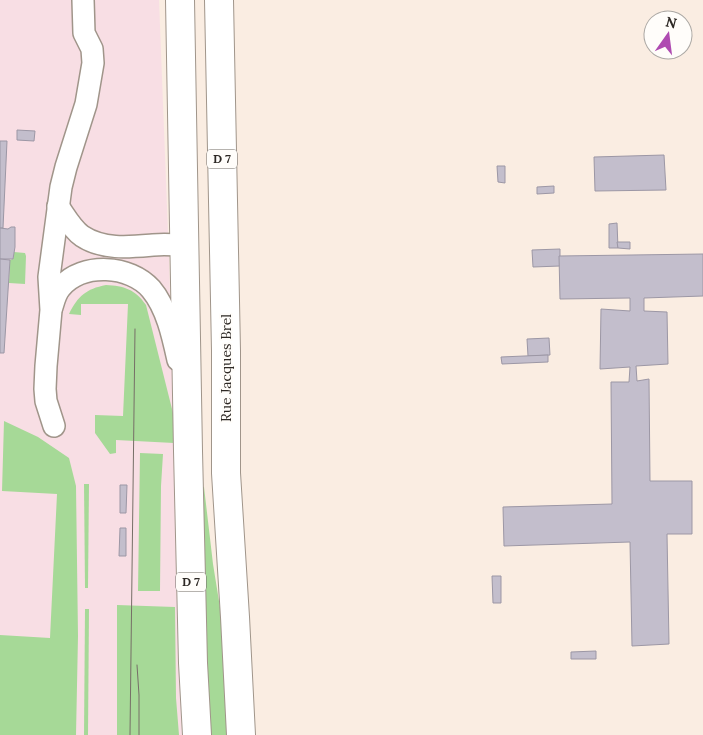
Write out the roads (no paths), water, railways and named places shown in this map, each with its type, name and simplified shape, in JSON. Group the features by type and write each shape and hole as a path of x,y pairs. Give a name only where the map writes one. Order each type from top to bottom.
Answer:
{"main road":[{"name":"D 7","path":"180,0 193,662 197,735"},
{"name":"Rue Jacques Brel","path":"219,0 226,318 226,473 241,735"},
{"path":"184,245 194,255 226,318"}],"street":[{"path":"54,426 46,401 45,389 51,310 49,277 58,206 66,167 86,104 93,63 83,0"},
{"path":"88,41 96,21 96,0"},
{"path":"58,206 81,236 94,242 122,247 184,245"},
{"path":"51,310 58,291 62,286 68,280 83,272 108,270 136,277 151,289 163,308 173,334 187,399"}],"tram line":[{"path":"130,735 135,329"},
{"path":"137,665 139,735"}]}
